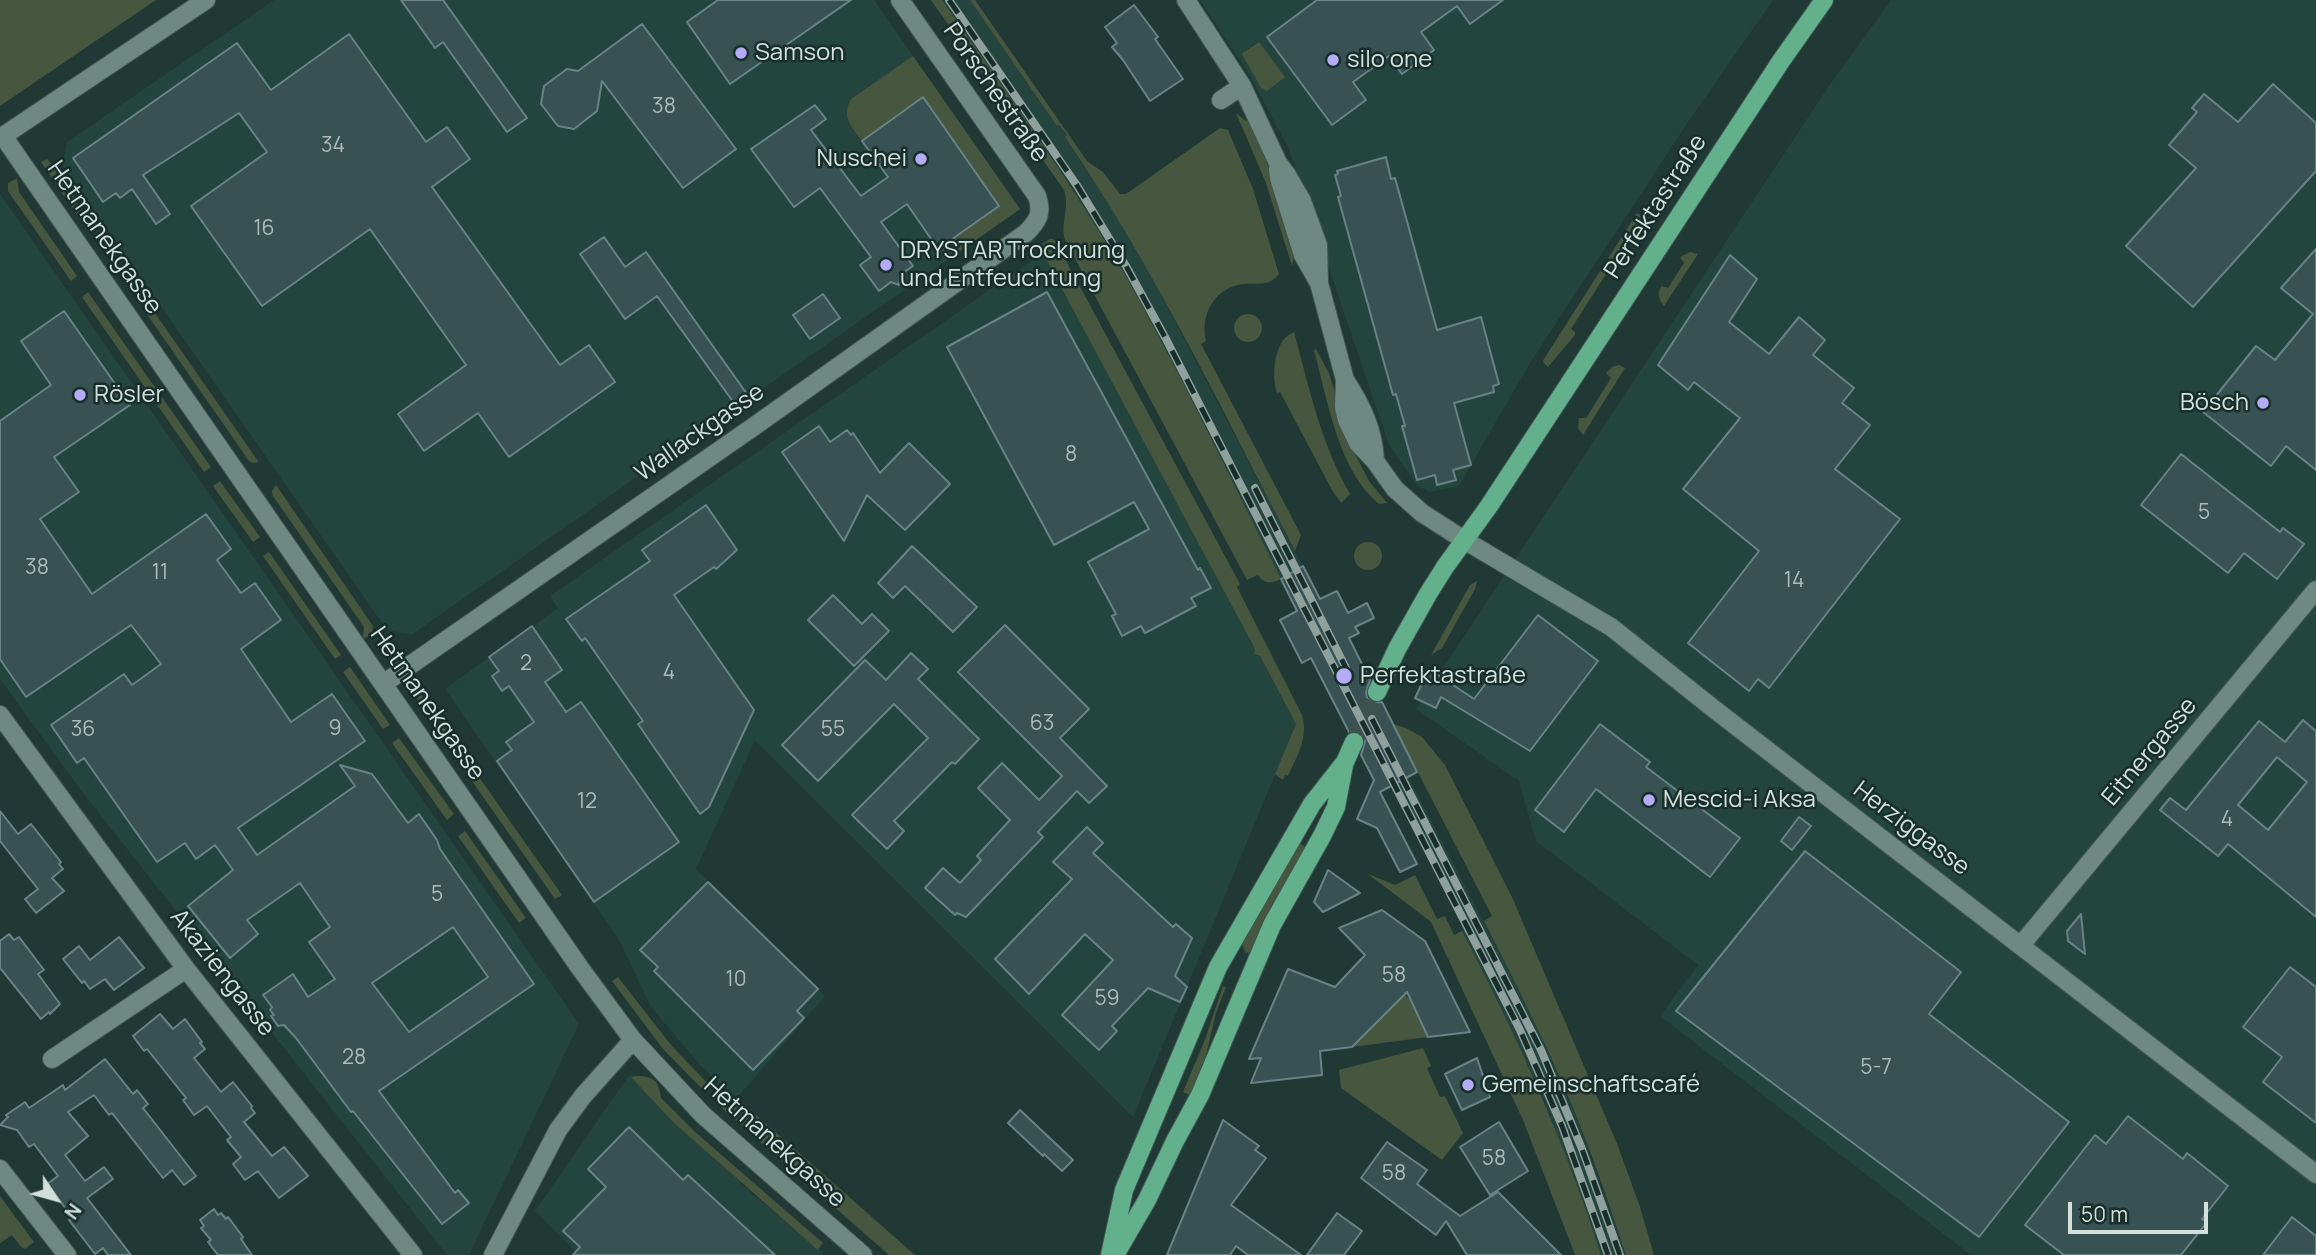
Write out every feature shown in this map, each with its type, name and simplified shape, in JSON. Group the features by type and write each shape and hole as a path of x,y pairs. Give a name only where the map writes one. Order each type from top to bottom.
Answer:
{"main road":[{"name":"Perfektastraße","path":"1377,692 1397,649 1428,594 1581,368 1773,72 1824,0"},
{"path":"1113,1255 1147,1200 1200,1095 1272,925 1326,829 1336,807 1345,762 1354,742"},
{"path":"1113,1255 1124,1190 1218,967 1312,804 1345,762"}],"street":[{"path":"2,137 206,0"},
{"name":"Porschestraße","path":"900,0 1037,196 1041,211 1039,217"},
{"name":"Herziggasse","path":"1186,0 1242,86 1278,163 1279,178 1299,247 1319,283 1345,380 1344,407 1350,429 1358,443 1405,499 1464,540 1611,627 2316,1174"},
{"path":"1221,100 1242,86"},
{"name":"Hetmanekgasse","path":"2,137 580,968 633,1040 703,1115 863,1255"},
{"name":"Wallackgasse","path":"383,684 963,278 1026,233 1039,217"},
{"name":"Eitnergasse","path":"2021,946 2316,590"},
{"name":"Akaziengasse","path":"0,715 186,969 413,1255"},
{"path":"52,1059 186,969"},
{"path":"493,1255 558,1130 583,1096 633,1040"},
{"path":"0,1169 67,1255"}],"shaded area":[{"path":"0,0 156,0 0,106"},
{"path":"274,0 874,0 1020,209 411,635 387,630 63,166 67,142"},
{"path":"931,0 942,0 1104,240 1166,350 1281,579 1268,582 1258,575 1247,580 1065,240 1064,190"},
{"path":"942,0 970,0 1067,136 1065,137 1157,287 1533,1017 1577,1119 1626,1255 1601,1255 1544,1099 1462,931 1464,929 1312,635 1297,611 1140,302 1070,186"},
{"path":"970,0 975,0 1087,161 1103,172 1120,194 1126,194 1220,128 1228,130 1253,189 1279,274 1275,279 1260,284 1229,288 1215,299 1205,323 1206,341 1201,344 1301,535 1295,551 1214,393 1128,237 1065,137 1067,135 1057,126"},
{"path":"1200,0 1773,0 1688,122 1530,363 1459,486 1429,492 1416,484 1389,445 1288,147 1247,71"},
{"path":"1891,0 2316,0 2316,1255 1971,1255 1660,1016 1698,965 1536,841 1519,781 1416,709 1831,83"},
{"path":"1259,42 1285,77 1267,91 1261,88 1242,54"},
{"path":"913,56 1020,209 946,261 938,249 999,205 923,98 862,141 847,116 851,99"},
{"path":"1236,113 1249,123 1264,155 1296,247 1292,266 1266,183"},
{"path":"47,159 95,228 89,233 41,162"},
{"path":"17,178 19,192 77,276 71,281 8,191 8,183"},
{"path":"0,194 579,1024 469,1255 447,1255 80,789 0,679"},
{"path":"1637,213 1643,216 1571,329 1575,335 1548,367 1543,362 1544,359"},
{"path":"1050,239 1056,242 1240,584 1237,587 1302,715 1304,731 1301,746 1288,776 1285,775 1283,780 1275,774 1296,724 1260,656 1254,654 1255,649 1039,246"},
{"path":"1690,252 1698,254 1664,306 1659,296 1660,288 1668,288 1684,263 1680,257"},
{"path":"1043,253 1255,649 1254,654 1260,656 1296,724 1133,1117 755,740 696,869 825,996 736,1099 700,1065 651,1007 618,938 445,689 558,608 550,596"},
{"path":"88,292 211,467 204,472 82,297"},
{"path":"150,306 258,462 249,461 144,310"},
{"path":"1248,314 1258,318 1262,328 1258,338 1248,342 1238,338 1234,328 1238,318"},
{"path":"1294,332 1323,435 1350,494 1341,503 1280,392 1277,393 1274,368 1278,350 1287,336"},
{"path":"1316,349 1329,373 1351,446 1369,481 1387,503 1379,504 1353,473 1329,411 1314,350"},
{"path":"1619,365 1625,368 1583,435 1578,428 1579,418 1586,418 1611,378 1606,373"},
{"path":"220,481 260,537 253,542 213,486"},
{"path":"276,485 373,626 372,633 364,639 364,627 273,496 272,491"},
{"path":"1368,542 1378,546 1382,556 1378,566 1368,570 1358,566 1354,556 1358,546"},
{"path":"269,552 341,655 335,659 263,556"},
{"path":"1477,581 1442,648 1431,655 1470,585"},
{"path":"350,667 390,725 383,729 343,672"},
{"path":"416,687 458,747 452,752 418,704"},
{"path":"1393,724 1422,737 1445,765 1512,897 1618,1146 1654,1255 1626,1255 1567,1094 1484,921 1492,916"},
{"path":"399,738 454,814 447,820 392,743"},
{"path":"469,763 562,895 555,899 462,767"},
{"path":"465,831 526,918 519,923 458,836"},
{"path":"1300,843 1306,848 1271,906 1249,953 1246,954 1242,944"},
{"path":"1368,874 1395,885 1415,875 1437,919 1445,916 1454,935 1462,931 1539,1090 1572,1171 1601,1255 1575,1255 1523,1120 1431,922"},
{"path":"618,977 671,1045 709,1085 704,1091 663,1049 612,981"},
{"path":"1223,986 1226,987 1216,1013 1204,1064 1190,1095 1183,1092"},
{"path":"1405,994 1428,1037 1352,1047"},
{"path":"1423,1048 1431,1066 1427,1068 1440,1097 1445,1096 1463,1133 1442,1160 1341,1088 1339,1070"},
{"path":"630,1074 751,1193 823,1252 821,1255 579,1255 535,1211"},
{"path":"631,1077 654,1081 659,1087 661,1098 694,1131 823,1243 818,1250 673,1122"},
{"path":"723,1098 732,1106 738,1099 915,1255 889,1255 717,1104"},
{"path":"0,1196 34,1242 25,1249 12,1235 0,1243"}],"building":[{"path":"401,0 443,0 527,118 507,132 443,42 435,48"},
{"name":"Samson","path":"718,0 851,0 730,84 687,22"},
{"name":"silo one","path":"1317,0 1503,0 1470,24 1457,6 1421,32 1434,50 1402,74 1389,56 1353,82 1366,100 1332,125 1267,37"},
{"path":"1134,5 1158,37 1155,39 1183,79 1150,101 1112,47 1117,43 1105,27"},
{"path":"642,24 736,149 683,188 602,81 597,111 574,129 558,126 541,104 544,86 567,69 578,71"},
{"path":"349,34 426,142 447,127 470,159 432,187 560,365 589,345 615,382 509,457 478,413 424,451 398,414 466,365 370,229 262,306 191,206 267,152 239,113 143,175 170,214 156,224 132,189 120,198 116,193 103,202 73,158 237,43 271,90"},
{"path":"2273,84 2316,123 2316,171 2193,307 2126,246 2196,168 2169,145 2197,112 2192,108 2204,94 2238,122"},
{"path":"923,97 999,206 938,249 907,204 881,222 913,266 900,275 899,285 891,282 879,291 860,265 871,257 820,188 794,207 751,149 815,105 826,119 811,130 861,196 888,177 862,141"},
{"path":"1386,157 1391,179 1395,178 1437,330 1481,317 1499,384 1493,386 1494,392 1454,403 1471,465 1453,470 1456,480 1437,485 1435,475 1417,480 1402,426 1405,426 1396,394 1393,395 1338,197 1341,196 1335,175 1338,174 1337,171"},
{"path":"604,237 625,267 646,252 747,394 734,403 657,296 625,319 580,254"},
{"name":"Bösch","path":"2316,249 2316,470 2286,446 2271,466 2203,412 2256,346 2275,360 2313,314 2281,288"},
{"path":"1730,255 1757,279 1729,322 1769,354 1799,317 1825,340 1813,355 1854,388 1842,403 1870,425 1835,469 1900,519 1769,688 1758,679 1749,691 1688,643 1759,551 1683,489 1740,418 1694,382 1688,390 1658,365"},
{"path":"1047,292 1198,570 1200,568 1211,588 1191,598 1196,606 1145,633 1141,626 1122,636 1112,616 1116,614 1088,562 1149,529 1134,502 1054,545 947,347"},
{"path":"823,294 840,318 810,339 793,315"},
{"path":"64,311 130,405 54,457 79,492 40,519 92,594 206,514 231,549 217,560 241,593 255,583 281,620 241,649 291,722 332,694 365,741 238,828 257,855 355,786 340,765 372,774 408,823 419,814 440,849 534,984 379,1091 455,1193 458,1190 469,1203 442,1224 353,1111 351,1112 296,1038 284,1025 278,1026 271,1016 274,1015 270,1010 272,1007 263,995 293,974 308,997 335,979 309,942 330,927 300,883 247,920 258,934 230,958 188,906 233,870 215,845 196,859 185,843 157,862 84,758 77,763 51,725 124,674 132,685 161,664 131,625 26,697 0,659 0,421 51,385 21,341","holes":["453,927 488,977 409,1032 372,983"]},
{"path":"819,426 830,442 847,430 851,435 853,433 880,473 909,443 950,484 905,530 867,495 844,541 782,452"},
{"path":"2181,454 2280,532 2283,528 2304,544 2277,579 2244,553 2228,573 2141,505"},
{"path":"706,505 737,550 716,569 714,567 674,595 754,710 709,807 700,814 638,724 643,721 585,638 582,641 566,619 650,561 642,550"},
{"path":"912,546 977,607 953,632 905,586 893,598 878,583"},
{"path":"1303,566 1320,599 1337,591 1348,613 1367,603 1374,618 1355,627 1359,633 1349,638 1370,680 1367,698 1373,703 1382,702 1417,772 1380,792 1417,864 1400,872 1377,828 1357,819 1374,780 1361,755 1364,736 1358,731 1349,732 1311,658 1302,663 1280,620 1297,611 1281,579"},
{"path":"833,595 862,624 872,614 889,631 854,666 808,620"},
{"path":"1538,615 1598,661 1530,751 1441,697 1436,708 1415,698 1429,669 1474,699"},
{"path":"1005,625 1089,709 1060,738 1107,786 1089,803 1077,791 1038,832 1043,837 966,917 957,913 955,915 925,888 943,868 960,883 981,860 977,856 1010,820 978,788 1002,763 1039,800 1062,776 958,672"},
{"path":"532,626 562,670 545,682 566,712 581,702 679,842 594,902 497,761 512,750 506,742 534,722 509,686 502,691 492,676 499,671 489,657"},
{"path":"911,653 928,669 918,679 979,739 955,764 952,762 894,821 904,831 887,849 852,815 928,738 894,704 818,781 782,745 865,660 886,680"},
{"path":"2303,720 2316,731 2316,917 2228,844 2218,856 2160,810 2170,798 2186,810 2259,721 2285,742","holes":["2277,757 2307,782 2268,830 2238,805"]},
{"name":"Mescid-i Aksa","path":"1600,724 1650,762 1646,767 1740,838 1710,877 1596,789 1564,832 1535,810"},
{"path":"0,811 18,834 31,824 61,862 59,864 63,869 52,878 64,891 36,913 25,899 38,889 0,841"},
{"path":"1799,817 1811,826 1792,850 1781,841"},
{"path":"1087,827 1103,843 1093,853 1173,927 1176,924 1192,938 1175,976 1187,987 1180,1002 1148,988 1112,1026 1117,1031 1099,1050 1062,1015 1113,960 1085,934 1029,994 995,959 1072,879 1053,862"},
{"path":"1805,851 1961,972 1929,1014 2069,1122 1979,1237 1676,1011"},
{"path":"1328,870 1360,893 1323,912 1314,902"},
{"path":"708,882 818,989 797,1011 804,1018 753,1070 654,971 658,967 640,950"},
{"path":"1382,910 1425,941 1470,1032 1428,1037 1407,992 1352,1047 1320,1051 1322,1075 1251,1083 1261,1058 1249,1059 1288,969 1335,987 1365,955 1339,928"},
{"path":"2081,914 2085,954 2068,941 2067,931"},
{"path":"9,934 14,940 19,937 44,970 38,974 60,1004 41,1019 0,968 0,941"},
{"path":"119,937 144,968 114,990 105,979 90,989 63,959 79,946 90,960"},
{"path":"2290,967 2316,987 2316,1123 2263,1082 2282,1057 2243,1027"},
{"path":"160,1014 173,1029 185,1019 205,1049 194,1058 221,1092 233,1082 252,1106 255,1113 244,1122 272,1156 284,1147 308,1176 279,1198 258,1171 245,1180 233,1164 241,1157 227,1140 231,1137 207,1106 194,1115 183,1100 186,1098 147,1049 144,1051 133,1036"},
{"name":"Gemeinschaftscafé","path":"1477,1058 1490,1097 1462,1110 1445,1074"},
{"path":"105,1059 133,1094 137,1090 148,1104 143,1108 196,1176 184,1185 172,1170 163,1178 112,1113 109,1115 94,1095 68,1112 88,1136 65,1155 85,1181 104,1167 113,1179 87,1198 131,1255 108,1255 103,1248 95,1254 69,1220 73,1218 47,1184 58,1176 34,1144 29,1147 17,1130 0,1125 8,1117 6,1115 25,1102 29,1108 63,1085 65,1090"},
{"path":"1020,1110 1073,1160 1062,1171 1008,1123"},
{"path":"2128,1116 2183,1159 2187,1153 2228,1186 2202,1219 2207,1222 2181,1255 2064,1255 2025,1225 2095,1135 2106,1144"},
{"path":"1223,1120 1259,1146 1255,1150 1266,1158 1231,1205 1301,1255 1248,1255 1236,1246 1230,1255 1167,1255"},
{"path":"1499,1122 1528,1171 1490,1195 1460,1147"},
{"path":"629,1127 683,1180 688,1175 775,1255 573,1255 580,1247 563,1231 606,1187 588,1169"},
{"path":"1387,1142 1427,1170 1417,1184 1460,1216 1498,1192 1561,1255 1467,1255 1446,1221 1436,1235 1361,1178"},
{"path":"214,1209 218,1215 221,1213 226,1219 228,1217 252,1255 218,1255 208,1242 211,1240 201,1228 204,1226 200,1220"},
{"path":"1337,1213 1362,1231 1344,1255 1307,1255"},
{"path":"2292,1217 2316,1236 2316,1255 2263,1255"}],"tunnel":[{"path":"1354,742 1377,692"}],"railway":[{"path":"949,0 1078,187 1166,339 1520,1030 1562,1126 1608,1255"},
{"path":"1255,488 1348,672"},
{"path":"1372,719 1541,1050 1582,1149 1620,1255"}],"place":[{"name":"Samson","path":"741,53"},
{"name":"silo one","path":"1333,60"},
{"name":"Nuschei","path":"921,159"},
{"name":"DRYSTAR Trocknung und Entfeuchtung","path":"886,265"},
{"name":"Rösler","path":"80,395"},
{"name":"Bösch","path":"2263,403"},
{"name":"Perfektastraße","path":"1344,676"},
{"name":"Mescid-i Aksa","path":"1649,800"},
{"name":"Gemeinschaftscafé","path":"1468,1085"}]}
